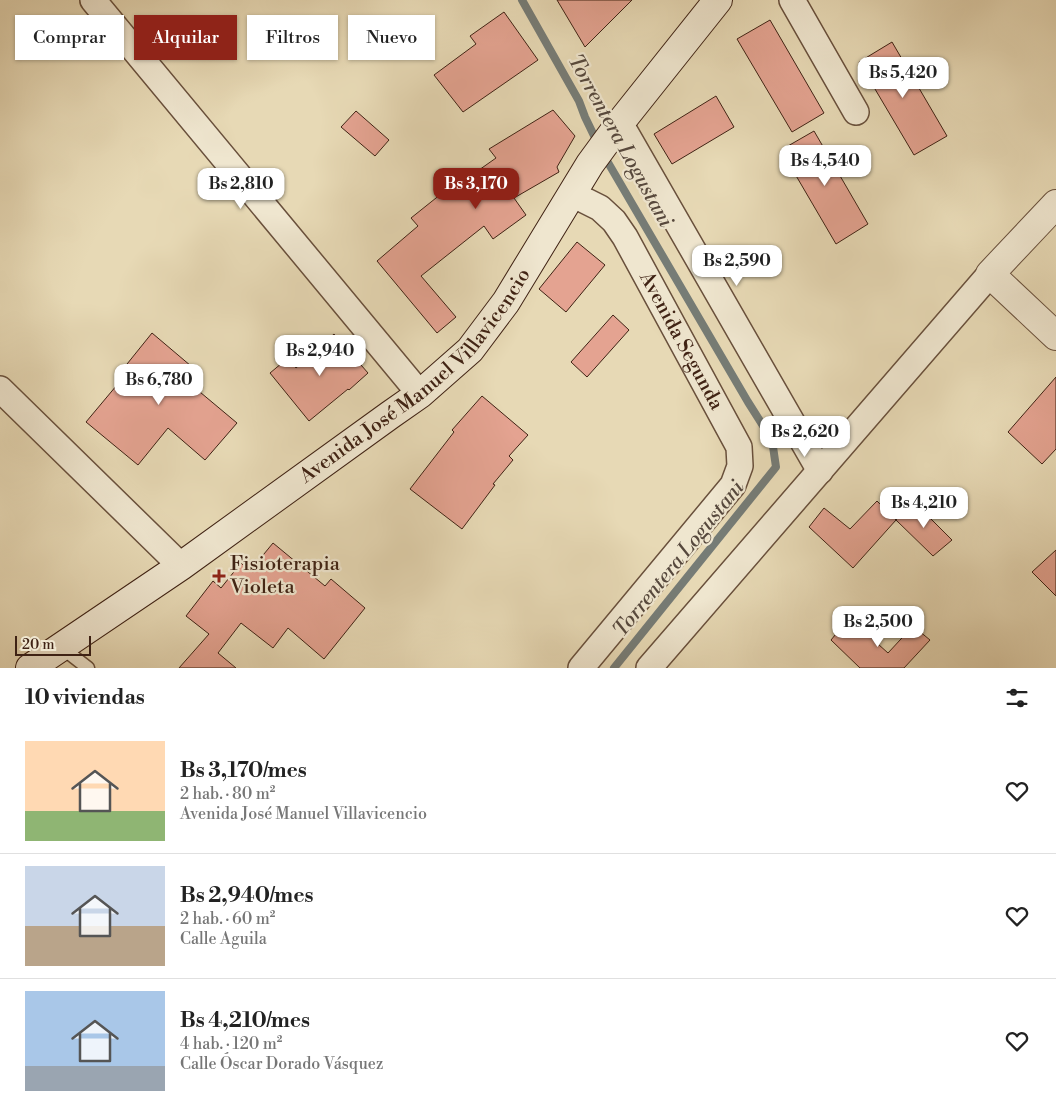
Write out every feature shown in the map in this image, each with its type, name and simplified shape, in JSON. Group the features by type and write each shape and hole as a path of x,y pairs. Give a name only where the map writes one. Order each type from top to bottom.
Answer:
{"main road":[{"name":"Avenida José Manuel Villavicencio","path":"30,668 181,566 420,394 470,350 506,302 590,164 718,0"},
{"path":"1056,204 990,274 1056,336"}],"street":[{"path":"93,0 420,394"},
{"path":"792,0 856,112"},
{"path":"614,131 820,471"},
{"name":"Avenida Segunda","path":"572,194 600,208 614,221 625,237 739,447 740,466 733,485 582,668"},
{"path":"650,668 990,274"},
{"path":"0,389 181,566"}],"lane":[{"path":"61,647 88,668"}],"building":[{"path":"557,0 632,0 585,47"},
{"path":"504,12 538,60 463,112 434,75 476,44 470,36"},
{"path":"770,20 824,113 792,132 737,39"},
{"path":"892,42 947,136 914,155 859,62"},
{"path":"716,96 734,127 672,164 654,134"},
{"path":"553,110 575,136 557,167 559,172 514,198 526,215 493,239 484,226 421,276 456,317 437,333 377,261 418,226 411,218 441,194 442,196 496,158 489,149"},
{"path":"356,111 389,140 375,156 341,127"},
{"path":"814,131 868,224 836,244 781,150"},
{"path":"577,242 605,265 566,312 539,289"},
{"path":"613,315 629,330 587,377 571,362"},
{"path":"152,333 191,366 182,377 237,423 205,460 168,428 138,465 86,422 127,373 123,369"},
{"path":"334,334 368,373 309,421 270,373 288,358 296,368"},
{"path":"1056,377 1056,449 1042,464 1008,432"},
{"path":"482,396 528,435 509,456 513,460 493,484 495,485 462,529 410,489 454,432 452,430"},
{"path":"877,501 896,520 853,568 809,527 824,508 850,529"},
{"path":"914,502 952,540 933,556 896,520"},
{"path":"273,543 325,586 331,579 365,608 324,659 288,628 273,648 241,623 218,653 236,668 179,668 209,634 186,616 213,581 221,588 241,563 250,571"},
{"path":"1056,550 1056,596 1032,572"},
{"path":"849,618 888,653 913,626 930,640 904,668 860,668 831,640"}],"waterway":[{"name":"Torrentera Logustani","path":"522,0 579,101 598,144"},
{"name":"Torrentera Logustani","path":"603,154 772,440 776,467 614,668"}],"place":[{"name":"Fisioterapia Violeta","path":"219,576"}]}
